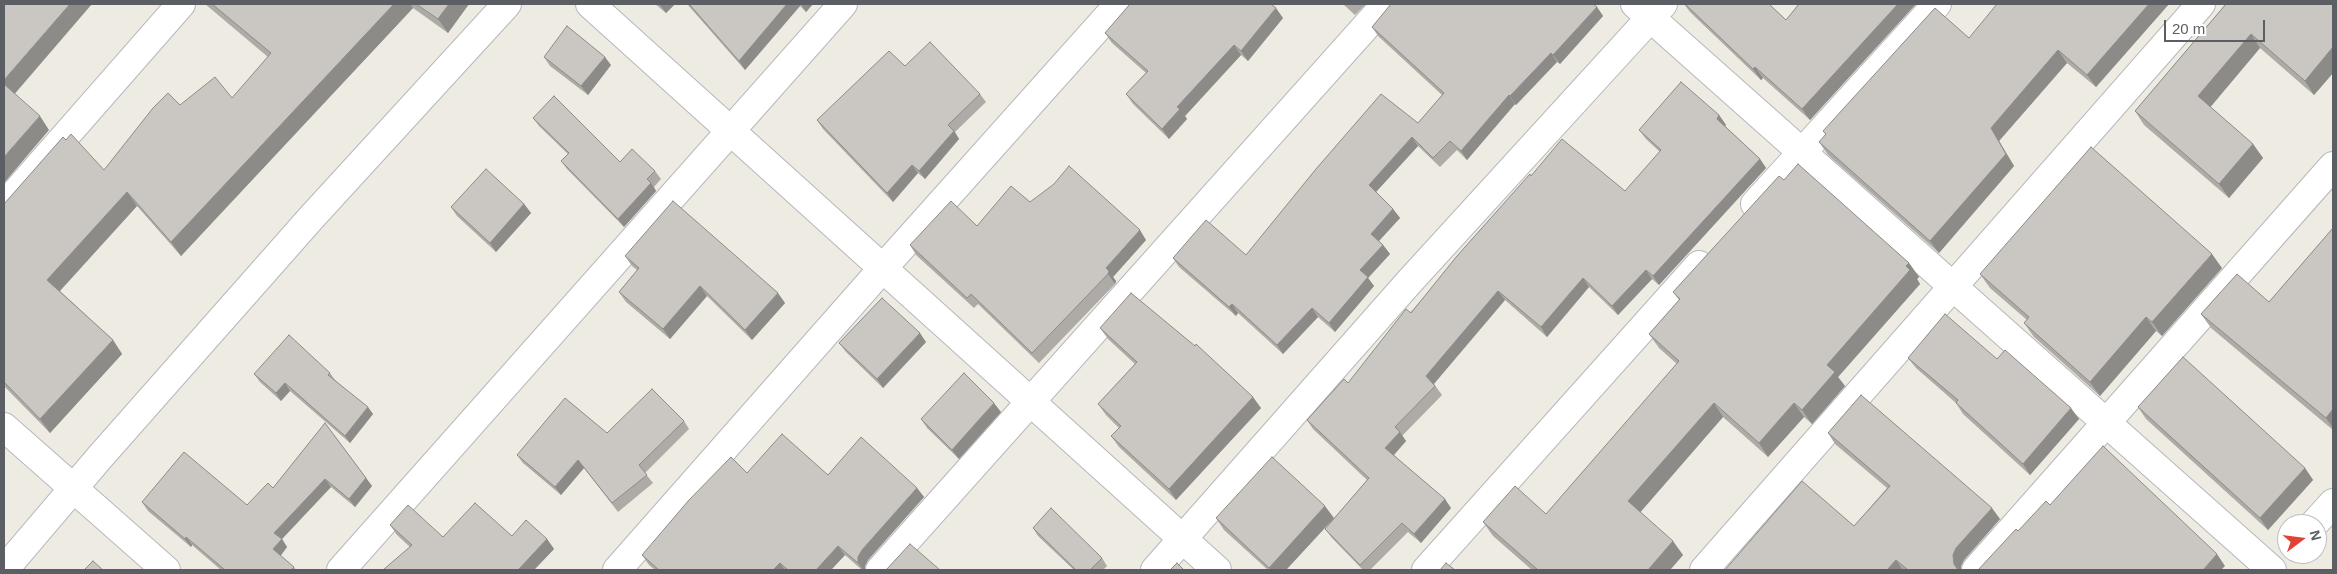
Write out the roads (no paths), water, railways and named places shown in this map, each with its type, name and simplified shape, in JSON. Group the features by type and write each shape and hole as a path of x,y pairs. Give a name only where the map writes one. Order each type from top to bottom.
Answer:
{"street":[{"path":"4,206 181,4"},
{"path":"4,570 74,490 100,457 298,233 507,4"},
{"path":"590,4 1216,570"},
{"path":"341,570 843,4"},
{"path":"617,570 882,268 1119,4"},
{"path":"880,570 1386,4"},
{"path":"1736,225 1937,4"},
{"path":"1704,570 2201,4"},
{"path":"1155,570 1649,8 1802,152 2273,570"},
{"path":"1976,570 2333,166"},
{"path":"1426,570 1716,247"},
{"path":"4,426 166,570"},
{"path":"2323,514 2333,503"}]}
